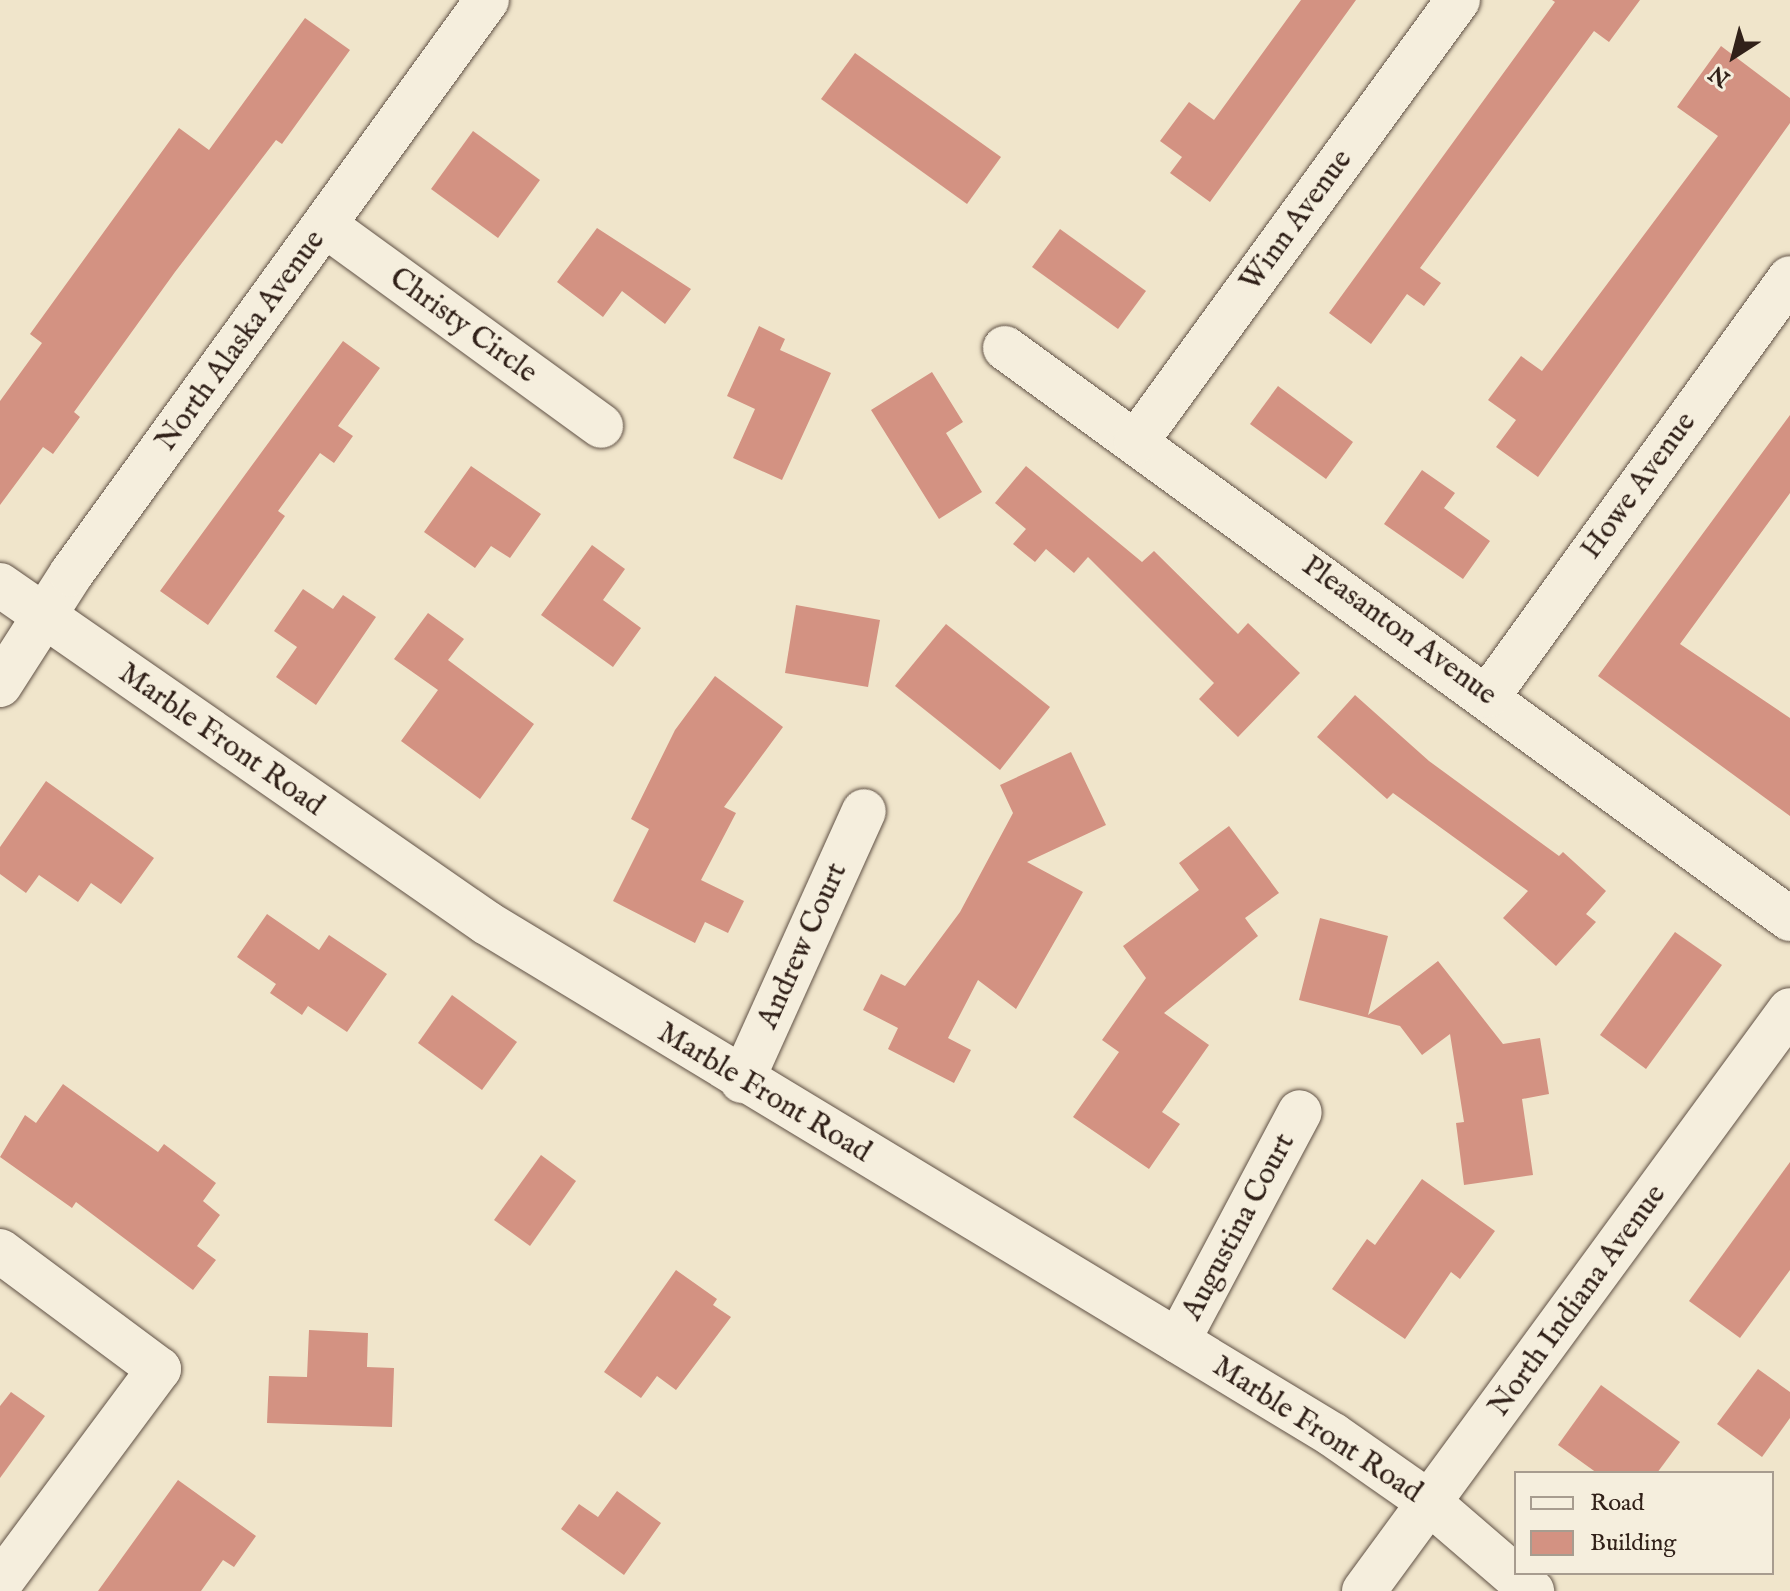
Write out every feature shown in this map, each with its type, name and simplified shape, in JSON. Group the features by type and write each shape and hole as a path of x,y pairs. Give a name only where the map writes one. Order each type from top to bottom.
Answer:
{"street":[{"name":"North Alaska Avenue","path":"0,685 44,616 487,0"},
{"name":"Winn Avenue","path":"1136,442 1458,0"},
{"name":"Christy Circle","path":"326,226 601,426"},
{"name":"Howe Avenue","path":"1489,695 1790,278"},
{"name":"Pleasanton Avenue","path":"1005,348 1489,695 1790,919"},
{"name":"Marble Front Road","path":"0,585 437,889 742,1081 1333,1435 1430,1503 1532,1591"},
{"name":"Andrew Court","path":"742,1081 864,811"},
{"name":"North Indiana Avenue","path":"1364,1591 1790,1010"},
{"name":"Augustina Court","path":"1178,1341 1300,1112"},
{"path":"0,1251 159,1369 0,1583"}],"building":[{"path":"1301,0 1356,0 1210,202 1170,173 1182,157 1160,141 1189,102 1214,120"},
{"path":"1552,0 1640,0 1609,42 1594,31 1420,268 1441,283 1424,306 1407,294 1371,344 1329,313 1555,2"},
{"path":"305,18 350,50 282,144 276,140 175,272 74,412 80,417 53,454 43,447 0,505 0,401 42,343 30,334 179,128 209,150"},
{"path":"1721,46 1790,98 1790,123 1538,477 1496,447 1516,420 1488,400 1521,356 1542,371 1718,136 1677,107"},
{"path":"855,53 1001,157 967,204 821,99"},
{"path":"473,131 540,180 498,238 431,189"},
{"path":"597,228 691,289 665,324 622,291 603,317 557,282"},
{"path":"1060,229 1146,291 1118,329 1032,267"},
{"path":"759,326 785,339 780,350 831,373 782,480 733,458 755,409 727,396"},
{"path":"343,341 380,368 338,426 353,436 334,463 320,453 278,511 285,516 208,625 160,591"},
{"path":"932,372 963,422 946,433 982,492 939,519 871,410"},
{"path":"1278,386 1353,442 1326,479 1250,424"},
{"path":"1790,415 1790,493 1680,644 1790,718 1790,816 1598,676"},
{"path":"471,466 541,514 510,558 491,546 475,568 424,532"},
{"path":"1026,466 1142,562 1154,551 1238,634 1248,623 1300,673 1238,737 1199,699 1214,683 1088,557 1074,573 1046,549 1035,562 1013,544 1026,529 995,503"},
{"path":"1422,470 1455,493 1444,508 1490,541 1463,579 1384,524"},
{"path":"592,545 625,569 603,600 641,628 613,667 541,615"},
{"path":"303,589 333,609 343,595 376,617 316,705 276,677 297,647 274,631"},
{"path":"796,605 880,620 868,687 785,673"},
{"path":"428,613 464,639 448,660 534,724 480,799 401,741 438,690 394,659"},
{"path":"946,624 1050,707 1000,770 895,686"},
{"path":"715,676 783,727 724,807 736,813 701,880 744,901 728,933 705,922 695,943 613,901 649,829 631,819 675,730"},
{"path":"1355,695 1429,761 1559,856 1563,852 1606,891 1586,914 1596,922 1556,966 1503,918 1528,891 1393,793 1387,799 1317,737"},
{"path":"1071,752 1106,825 1027,862 1083,892 1016,1009 978,980 948,1038 971,1050 954,1083 888,1049 898,1028 863,1010 881,974 905,986 960,912 1013,813 1000,785"},
{"path":"46,781 154,858 121,904 91,883 78,902 39,875 26,893 0,874 0,847"},
{"path":"1229,826 1279,893 1245,918 1258,936 1164,1013 1209,1045 1162,1112 1180,1124 1149,1169 1073,1117 1119,1052 1102,1040 1146,978 1123,946 1199,890 1179,863"},
{"path":"267,914 319,950 329,935 387,974 347,1032 308,1006 302,1015 270,993 276,984 237,957"},
{"path":"1320,918 1388,936 1368,1015 1438,961 1503,1044 1540,1038 1549,1094 1522,1099 1533,1175 1464,1185 1456,1123 1464,1122 1450,1034 1422,1055 1400,1026 1299,1000"},
{"path":"1675,932 1722,965 1646,1069 1600,1035"},
{"path":"452,995 517,1042 482,1090 418,1043"},
{"path":"63,1084 158,1152 164,1144 216,1183 203,1201 220,1215 197,1246 216,1260 193,1290 76,1202 72,1208 0,1157 25,1115 36,1123"},
{"path":"541,1155 576,1181 530,1246 494,1220"},
{"path":"1790,1162 1790,1270 1740,1338 1689,1301"},
{"path":"1422,1179 1495,1231 1460,1279 1451,1272 1405,1339 1332,1289 1367,1239 1375,1245"},
{"path":"676,1270 717,1299 713,1305 731,1317 676,1390 657,1376 641,1398 604,1372"},
{"path":"309,1330 368,1333 367,1367 394,1368 392,1427 267,1423 269,1376 307,1377"},
{"path":"1758,1369 1790,1392 1790,1418 1762,1457 1717,1424"},
{"path":"1601,1385 1680,1442 1658,1471 1594,1471 1558,1445"},
{"path":"11,1392 45,1416 0,1478 0,1406"},
{"path":"178,1480 256,1536 234,1567 223,1560 201,1591 98,1591"},
{"path":"617,1491 661,1523 624,1575 561,1529 579,1504 598,1517"}]}
